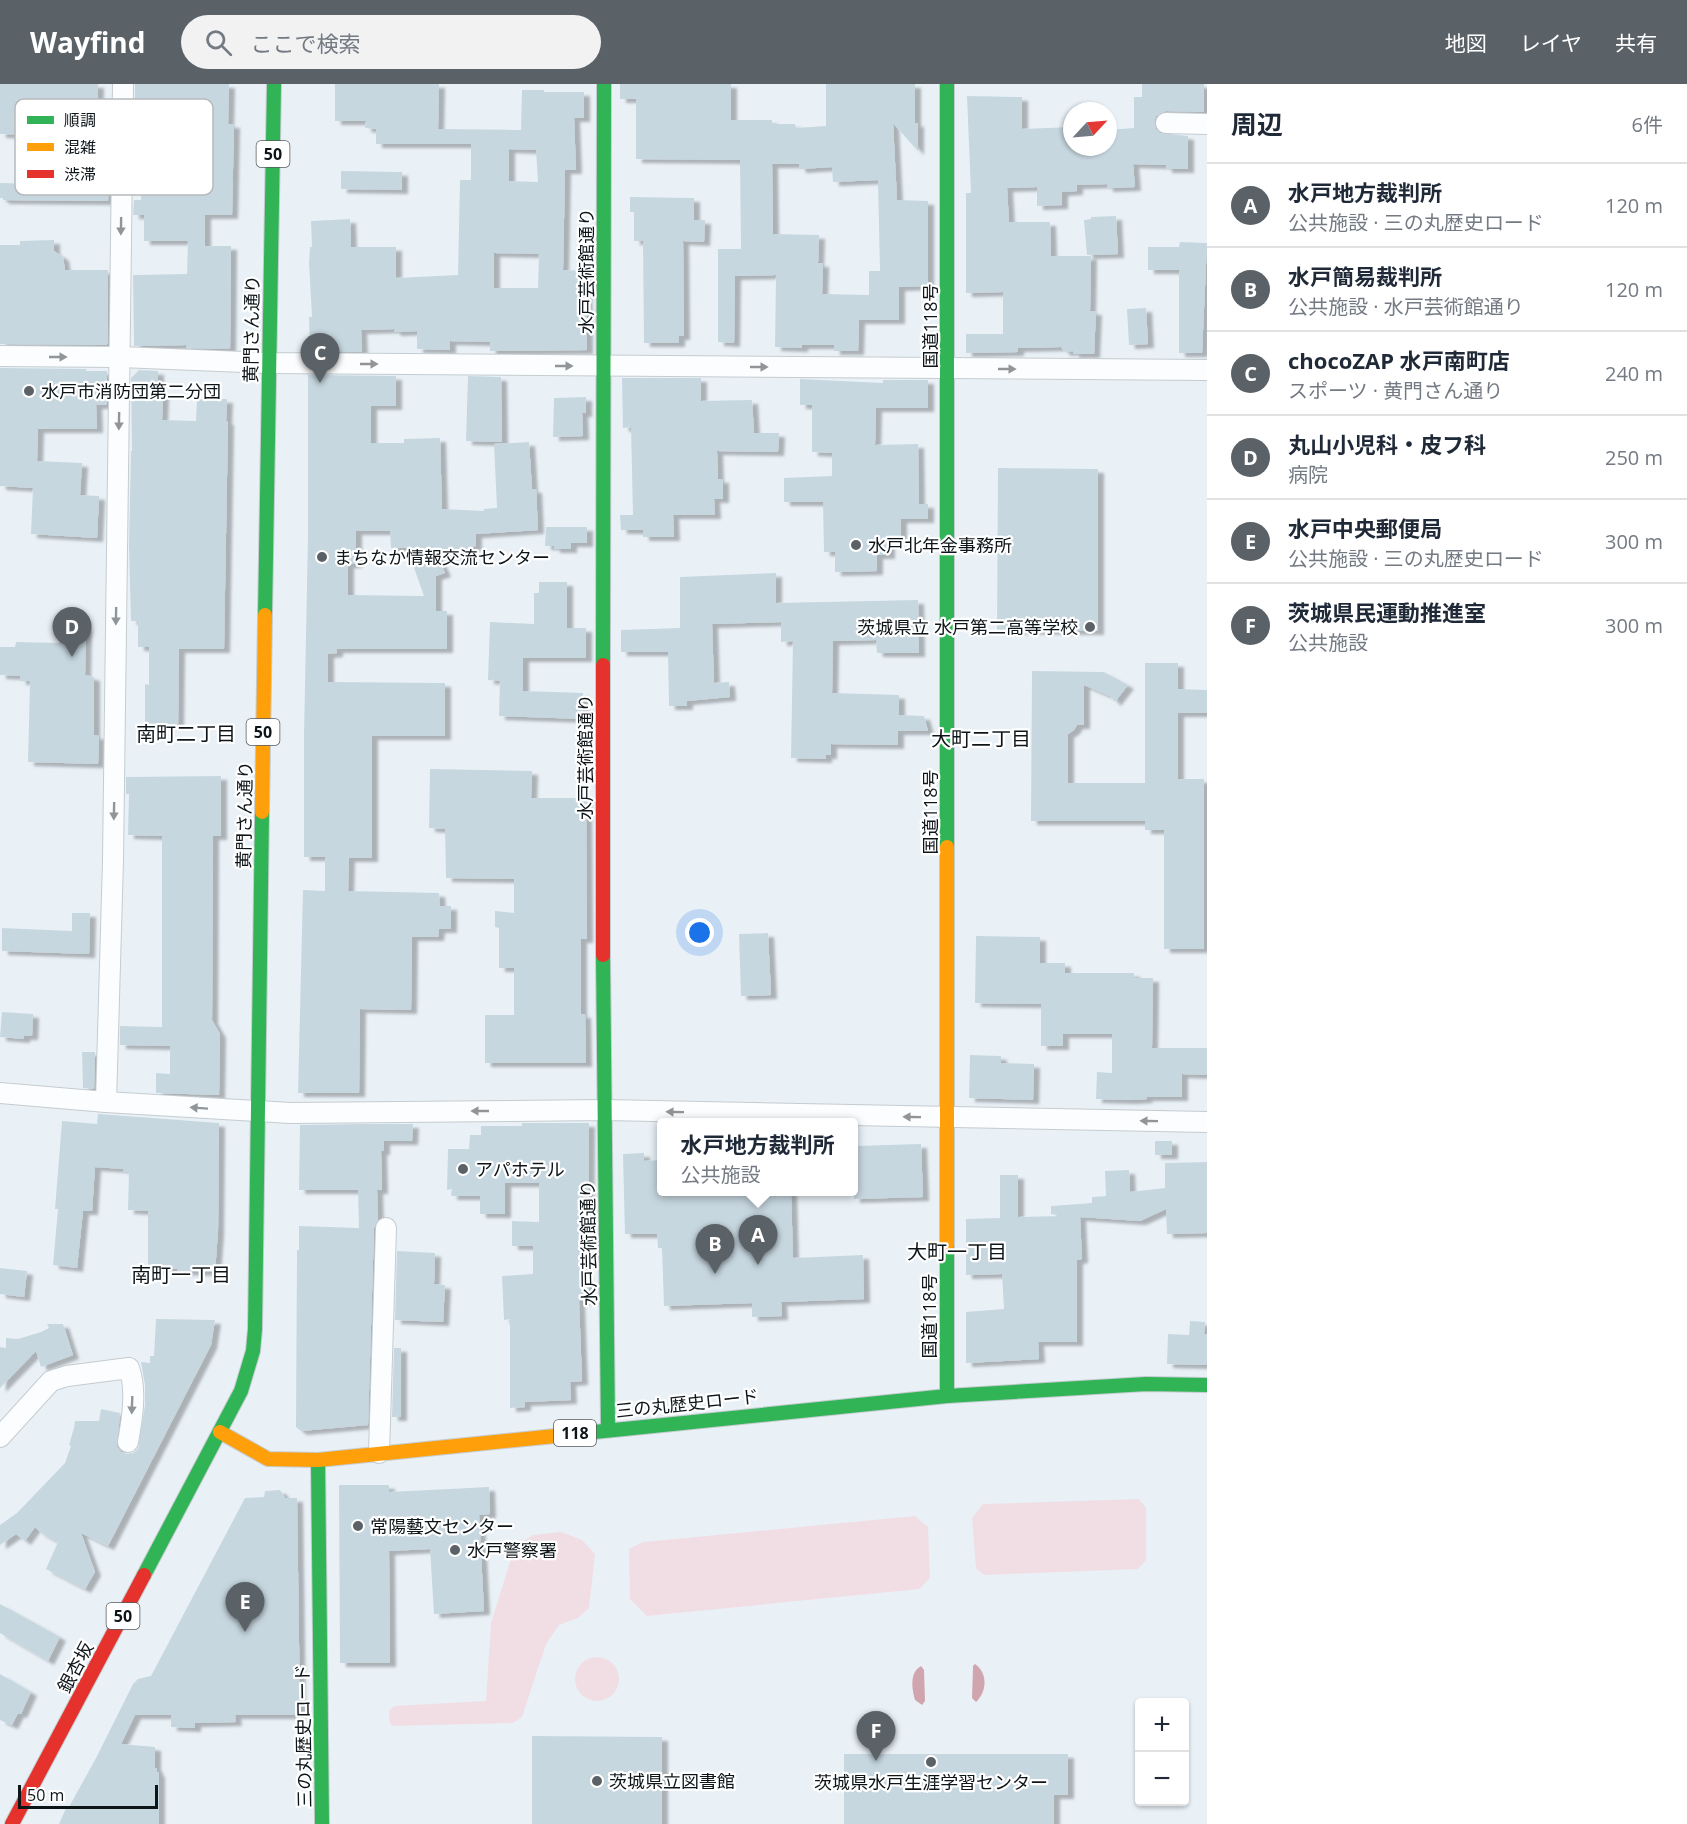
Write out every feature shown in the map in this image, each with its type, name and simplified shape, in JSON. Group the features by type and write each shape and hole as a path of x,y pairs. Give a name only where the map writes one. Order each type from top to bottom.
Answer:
{"main road":[{"name":"黄門さん通り","path":"220,1432 241,1391 253,1351 255,1329 274,84"},
{"name":"水戸芸術館通り","path":"604,84 602,887 608,1430"},
{"name":"国道118号","path":"947,84 949,369 947,1396"},
{"name":"三の丸歴史ロード","path":"322,1824 318,1460 947,1396 1146,1384 1207,1385"},
{"name":"118","path":"220,1432 268,1459 318,1460"},
{"name":"銀杏坂","path":"12,1824 220,1432"}],"street":[{"path":"123,84 123,99"},
{"path":"1166,123 1207,124"},
{"path":"106,1102 113,861 122,195"},
{"path":"0,356 120,357 268,363 1207,370"},
{"path":"0,1093 258,1112 605,1110 1207,1122"},
{"path":"380,1453 386,1228"},
{"path":"0,1437 51,1381 67,1376 129,1368 133,1379 128,1442"}],"shaded area":[{"path":"1139,1499 1146,1508 1146,1560 1138,1569 984,1575 976,1568 972,1518 983,1504"},
{"path":"915,1516 928,1527 930,1578 919,1589 647,1616 630,1599 629,1549 643,1542"},
{"path":"561,1532 582,1540 595,1554 589,1608 578,1618 559,1625 546,1644 522,1717 513,1723 394,1726 390,1724 389,1711 394,1706 486,1701 491,1623 515,1546 533,1535"},
{"path":"597,1657 612,1664 619,1679 612,1694 597,1701 582,1694 575,1679 582,1664"},
{"path":"975,1664 984,1677 984,1688 976,1702 972,1698 973,1666"},
{"path":"921,1666 924,1670 925,1701 922,1705 915,1700 912,1686 913,1677"}],"building":[{"path":"0,84 98,84 98,99 15,99 15,134 0,134"},
{"path":"135,84 229,84 228,124 234,124 232,215 205,215 205,246 231,246 230,349 186,348 186,345 134,346 133,275 187,274 188,241 144,241 144,215 133,215 134,200 141,200 141,195 213,195 213,99 135,99"},
{"path":"335,84 439,84 438,129 521,130 522,90 584,92 584,118 574,118 576,170 565,170 563,270 586,271 587,350 490,351 490,342 450,341 450,350 417,349 417,331 395,332 394,329 361,330 362,352 310,351 311,221 350,219 351,247 396,247 396,278 458,275 460,180 471,180 471,144 376,144 376,129 365,128 366,121 335,121","holes":["509,149 536,150 538,182 509,181","494,253 539,254 538,288 494,288"]},
{"path":"620,84 731,84 731,120 772,120 772,124 795,124 796,128 826,126 826,84 915,84 918,151 893,123 897,200 928,201 928,286 899,287 899,320 859,320 858,351 834,351 834,345 802,345 802,348 775,347 776,275 735,276 734,343 718,342 718,249 741,249 740,160 636,159 636,99 620,99","holes":["772,164 799,164 800,169 832,167 833,182 878,180 880,271 869,271 869,295 822,294 823,263 818,263 819,235 773,234"]},
{"path":"1142,84 1204,84 1204,112 1166,111 1156,116 1154,122 1160,133 1188,136 1188,169 1166,169 1166,165 1133,164 1135,187 1107,188 1107,184 1077,185 1077,191 1062,192 1062,205 1037,206 1037,187 1007,188 1009,222 1050,222 1051,256 1091,256 1090,311 1096,311 1094,354 1073,354 1073,351 1065,352 1061,347 1018,348 1018,352 966,353 966,334 1003,334 1003,292 966,293 966,193 971,193 967,96 1022,97 1022,129 1063,127 1063,156 1117,156 1117,129 1134,128 1134,97 1142,97"},
{"path":"341,171 402,172 402,190 341,189"},
{"path":"0,183 15,183 15,195 108,195 108,201 3,200 0,198"},
{"path":"630,197 694,198 694,220 705,220 704,242 683,241 684,336 679,336 679,343 644,343 643,241 634,241 634,212 630,212"},
{"path":"1116,216 1118,254 1087,255 1084,220 1091,219 1091,217"},
{"path":"54,240 54,251 63,257 65,270 108,270 108,343 106,345 0,344 0,245 20,245 20,241"},
{"path":"1180,242 1207,243 1202,353 1179,353 1179,270 1148,270 1148,247 1179,247"},
{"path":"1146,308 1148,344 1129,345 1127,309"},
{"path":"0,368 107,371 107,405 96,405 97,429 38,429 37,461 82,463 80,495 99,496 97,538 31,534 33,488 0,486"},
{"path":"139,370 158,371 158,393 163,393 162,420 196,421 197,399 227,399 224,649 179,649 178,725 145,725 145,684 149,685 149,647 138,647 138,621 131,621 129,546 132,451 131,378"},
{"path":"308,375 396,376 396,406 371,406 371,443 404,443 404,439 440,438 442,509 484,511 484,509 497,508 494,444 529,442 532,489 536,489 538,530 476,534 476,546 470,547 470,555 437,555 445,573 436,576 436,611 447,611 447,649 337,649 337,653 328,654 328,682 445,683 445,736 372,736 372,858 349,858 348,891 439,893 440,906 451,906 451,929 439,929 438,937 412,937 411,1010 360,1009 359,1093 298,1093 303,890 325,891 325,857 304,857","holes":["356,531 390,531 391,548 407,548 424,596 348,595 348,564 356,564"]},
{"path":"468,376 501,377 502,442 466,441"},
{"path":"622,378 701,378 701,401 752,400 754,433 779,433 778,452 717,451 718,479 723,479 723,499 714,499 715,515 673,515 674,537 643,537 643,530 621,530 620,515 633,515 631,427 623,428"},
{"path":"800,379 883,383 883,380 928,380 928,408 876,408 875,445 918,444 919,504 928,504 928,519 901,519 901,537 889,537 889,555 877,555 877,571 835,572 835,552 824,552 823,502 784,502 784,478 832,476 832,453 812,452 812,405 800,405"},
{"path":"586,397 586,413 582,413 583,436 553,437 554,398"},
{"path":"998,468 1098,469 1098,631 997,630"},
{"path":"546,527 587,527 587,543 571,543 571,549 554,549 554,546 545,546"},
{"path":"776,573 776,603 918,600 919,653 877,653 876,640 833,641 832,693 899,695 899,715 924,716 928,731 898,731 898,745 831,744 831,755 826,755 826,759 791,758 793,641 781,642 781,622 712,624 714,683 729,682 730,697 687,701 687,706 669,706 668,652 621,652 621,630 680,628 680,577"},
{"path":"539,582 567,582 567,628 586,628 586,658 523,658 523,691 583,693 583,719 499,716 500,681 488,680 490,622 534,624 534,593 539,593"},
{"path":"59,625 86,626 85,675 94,677 94,735 99,736 98,764 28,762 30,681 20,681 20,676 0,675 0,647 15,647 16,642 59,643"},
{"path":"1145,663 1178,663 1178,689 1207,690 1207,713 1178,713 1178,779 1204,779 1204,949 1164,949 1164,830 1145,830 1145,821 1031,821 1032,671 1104,672 1128,685 1115,702 1110,696 1084,685 1084,725 1077,725 1068,734 1068,783 1145,783"},
{"path":"430,769 532,771 531,798 586,798 587,939 581,939 581,1014 585,1014 586,1063 485,1063 485,1015 514,1015 514,968 499,968 499,928 495,927 495,911 514,913 514,879 446,878 445,829 429,828"},
{"path":"221,776 221,836 213,836 212,1020 220,1034 219,1095 156,1093 156,1073 170,1074 170,1046 120,1045 120,1026 162,1027 162,836 128,835 129,794 126,794 126,777"},
{"path":"72,913 90,913 89,954 2,951 2,928 72,931"},
{"path":"768,933 771,995 741,996 739,934"},
{"path":"976,936 1040,937 1040,963 1065,963 1065,973 1134,973 1134,978 1153,978 1152,1048 1207,1048 1207,1075 1182,1074 1182,1097 1096,1099 1097,1072 1112,1073 1112,1034 1063,1034 1063,1046 1041,1046 1041,1004 975,1003"},
{"path":"2,1012 33,1014 32,1036 24,1036 24,1039 0,1037"},
{"path":"82,1052 95,1052 94,1089 83,1088"},
{"path":"970,1055 1001,1056 1001,1063 1034,1064 1033,1100 969,1098"},
{"path":"98,1114 219,1123 218,1231 215,1272 148,1268 148,1211 128,1210 129,1172 123,1172 124,1169 95,1167 92,1211 83,1211 77,1268 53,1265 62,1121 97,1124"},
{"path":"522,1123 589,1123 586,1281 589,1281 589,1300 579,1301 582,1381 570,1382 571,1400 525,1402 525,1407 510,1408 510,1319 504,1320 502,1276 533,1274 533,1246 512,1246 512,1221 539,1222 539,1183 505,1183 505,1214 480,1214 480,1196 451,1196 452,1189 447,1190 448,1149 469,1149 470,1135 481,1135 481,1126 522,1126"},
{"path":"413,1124 412,1141 384,1141 384,1151 381,1151 382,1190 377,1190 378,1220 374,1228 368,1425 301,1431 296,1427 299,1226 359,1228 358,1190 299,1190 300,1125"},
{"path":"1155,1141 1172,1141 1172,1155 1155,1155"},
{"path":"921,1144 923,1197 854,1199 854,1196 858,1196 858,1146"},
{"path":"644,1153 644,1161 657,1160 657,1196 791,1196 793,1258 863,1255 864,1299 781,1302 782,1316 752,1317 752,1303 664,1306 662,1248 658,1248 657,1234 625,1234 623,1154"},
{"path":"1207,1162 1207,1233 1167,1234 1166,1209 1140,1221 1080,1217 1082,1259 1077,1260 1077,1342 1038,1342 1039,1359 966,1363 966,1312 1004,1309 1002,1274 966,1275 966,1219 1000,1218 1000,1175 1018,1175 1018,1217 1063,1216 1051,1214 1051,1206 1092,1203 1092,1197 1106,1196 1105,1171 1129,1170 1130,1192 1165,1188 1165,1163"},
{"path":"397,1251 435,1253 434,1284 445,1285 443,1322 395,1320"},
{"path":"0,1268 27,1271 24,1297 0,1294"},
{"path":"156,1319 215,1320 211,1345 108,1546 81,1533 95,1572 85,1589 46,1569 58,1542 35,1527 25,1541 16,1534 0,1545 0,1525 17,1513 65,1463 71,1446 69,1445 75,1421 99,1421 101,1409 120,1413 117,1447 126,1454 138,1449 145,1405 145,1385 141,1362 150,1363 150,1356 154,1356"},
{"path":"1190,1321 1205,1322 1207,1365 1167,1364 1168,1334 1189,1335"},
{"path":"47,1324 63,1324 73,1355 41,1367 36,1351 0,1388 0,1347 6,1348 6,1338 18,1339 41,1332 49,1328"},
{"path":"394,1348 401,1348 401,1417 392,1417"},
{"path":"339,1485 389,1485 389,1492 489,1487 490,1514 479,1515 484,1611 434,1614 430,1549 389,1551 390,1663 340,1663"},
{"path":"280,1490 285,1498 297,1498 300,1715 235,1715 236,1722 195,1723 195,1728 171,1727 171,1715 135,1715 121,1744 155,1747 155,1768 159,1773 159,1824 59,1824 67,1806 69,1807 96,1758 133,1684 138,1679 151,1676 245,1498 264,1497 265,1491"},
{"path":"0,1604 60,1637 48,1661 0,1633"},
{"path":"0,1674 31,1692 21,1714 18,1713 12,1725 0,1720"},
{"name":"茨城県立図書館","path":"532,1736 662,1737 662,1824 532,1824"},
{"path":"844,1754 1068,1754 1068,1795 1054,1795 1054,1824 844,1824"}],"traffic: fast":[{"path":"265,615 274,84"},
{"path":"603,665 604,84"},
{"path":"947,84 947,847"},
{"path":"144,1575 241,1391 253,1351 262,812"},
{"path":"603,955 608,1429"},
{"path":"565,1435 947,1396 947,1245"},
{"path":"947,1396 1146,1384 1207,1385"},
{"path":"318,1460 322,1824"}],"traffic: slow":[{"path":"262,812 265,615"},
{"path":"947,847 947,1245"},
{"path":"220,1432 268,1459 318,1460 565,1435"}],"traffic: jam":[{"path":"603,665 603,955"},
{"path":"12,1824 144,1575"}],"place":[{"name":"chocoZAP 水戸南町店","path":"320,383"},
{"name":"水戸市消防団第二分団","path":"29,391"},
{"name":"水戸北年金事務所","path":"856,545"},
{"name":"まちなか情報交流センター","path":"322,557"},
{"name":"茨城県立 水戸第二高等学校","path":"1090,627"},
{"name":"丸山小児科・皮フ科","path":"72,657"},
{"name":"アパホテル","path":"463,1169"},
{"name":"水戸地方裁判所","path":"758,1265"},
{"name":"水戸簡易裁判所","path":"715,1274"},
{"name":"常陽藝文センター","path":"358,1526"},
{"name":"水戸警察署","path":"455,1550"},
{"name":"水戸中央郵便局","path":"245,1632"},
{"name":"茨城県民運動推進室","path":"876,1761"},
{"name":"茨城県水戸生涯学習センター","path":"931,1762"},
{"name":"茨城県立図書館","path":"597,1781"}],"district":[{"name":"南町二丁目","path":"186,733"},
{"name":"大町二丁目","path":"981,738"},
{"name":"大町一丁目","path":"957,1251"},
{"name":"南町一丁目","path":"181,1274"}]}
